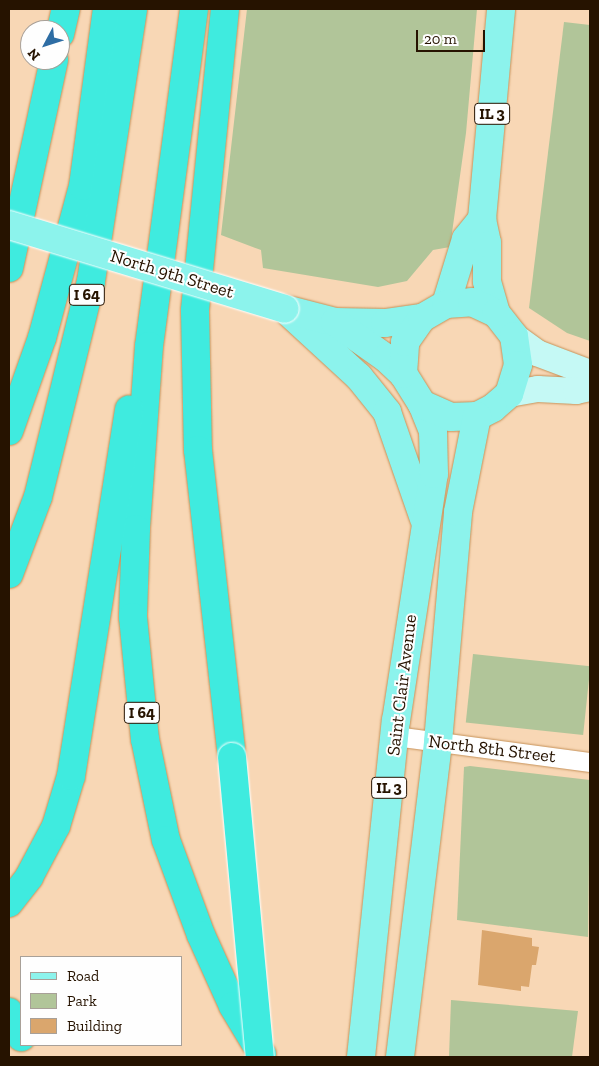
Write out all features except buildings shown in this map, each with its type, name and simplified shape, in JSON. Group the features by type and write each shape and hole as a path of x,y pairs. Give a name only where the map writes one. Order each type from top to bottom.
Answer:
{"highway":[{"path":"9,431 42,338 83,186 107,9"},
{"name":"I 64","path":"9,574 38,497 91,281 133,9"},
{"name":"I 64","path":"194,9 149,346 136,528 133,617 145,739 166,840 225,988 264,1057"},
{"path":"225,9 195,311 198,450 232,757 260,1057"},
{"path":"9,268 52,70"},
{"path":"9,903 29,877 56,826 71,776 130,407 149,346"},
{"path":"9,1012 20,1035"},
{"path":"26,1046 32,1057"}],"main road":[{"name":"IL 3","path":"496,313 487,281 487,244 482,219 501,9"},
{"path":"446,304 466,239 482,219"},
{"name":"North 9th Street","path":"9,225 285,309 335,322 385,323 422,318"},
{"path":"590,373 537,353 514,336 496,313 472,302 446,304 422,318 406,342 403,374 422,404 451,417 476,416 493,408 509,394 538,389 576,391 590,388"},
{"path":"285,309 359,377 387,412 424,520"},
{"name":"North 9th Street","path":"335,322 386,358 403,374"},
{"path":"509,394 518,365 514,336"},
{"name":"Saint Clair Avenue","path":"361,1057 395,736 424,520 434,474 433,431 422,404"},
{"path":"406,1051 438,742 458,512 476,416"}],"street":[{"name":"North 8th Street","path":"395,736 590,762"}],"green space":[{"path":"247,9 477,9 466,133 450,247 433,250 407,281 378,287 263,268 261,250 221,235"},
{"path":"564,22 590,25 590,341 567,333 529,308"},
{"path":"473,654 590,666 583,735 466,723"},
{"path":"470,766 590,780 588,937 457,920 464,767"},
{"path":"451,1000 578,1011 572,1057 449,1057"}]}
